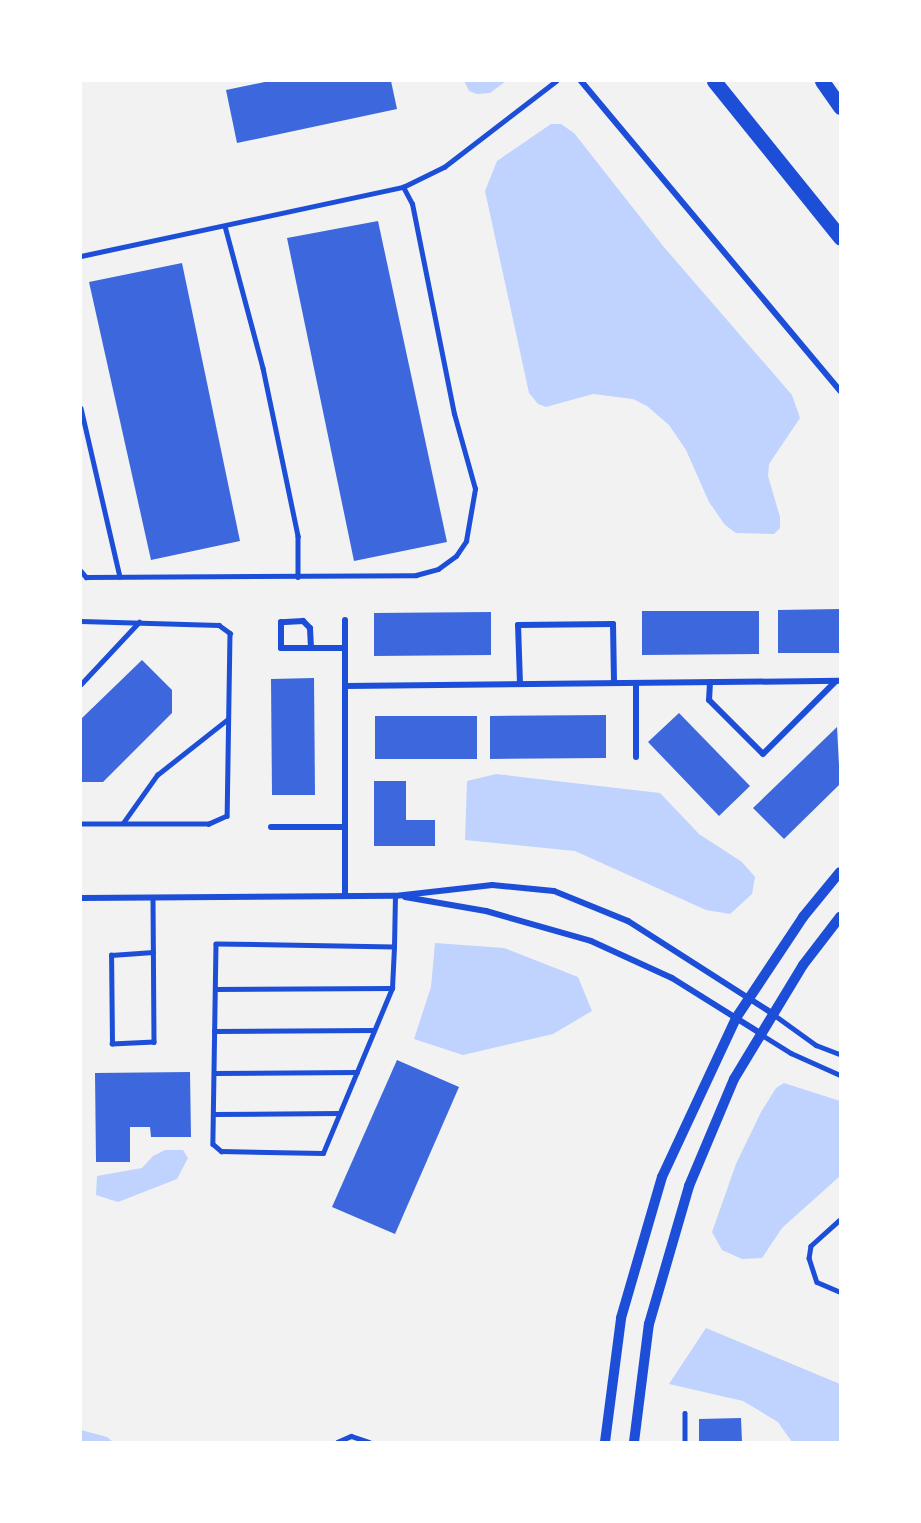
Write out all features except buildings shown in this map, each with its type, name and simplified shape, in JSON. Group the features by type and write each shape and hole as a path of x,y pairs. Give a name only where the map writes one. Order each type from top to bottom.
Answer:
{"highway":[{"path":"714,81 840,237"},
{"path":"822,81 840,106"}],"street":[{"path":"581,81 840,391"},
{"path":"345,620 345,896"},
{"path":"311,648 310,628 303,621 281,622 281,648 311,648 345,648"},
{"path":"520,684 518,625 613,624 614,683"},
{"path":"346,686 838,681"},
{"path":"710,682 709,700 763,754 838,681"},
{"path":"636,683 636,757"},
{"path":"271,827 345,827"},
{"path":"605,1442 620,1329 638,1254 662,1177 736,1018 804,917 840,872"},
{"path":"81,898 395,896 492,885 522,886 578,898 644,930 772,1013"},
{"path":"395,896 486,910 567,932 672,978 760,1033"},
{"path":"634,1442 641,1374 659,1283 713,1127 772,1013 840,917"}],"lane":[{"path":"81,256 403,187 444,167 556,81"},
{"path":"81,571 86,577 416,575 438,569 456,556 466,541 475,489 454,414 412,204 403,187"},
{"path":"225,226 268,391 298,536 298,577"},
{"path":"81,408 120,577"},
{"path":"81,621 219,625 230,633 227,816 209,824 81,824"},
{"path":"81,684 140,622"},
{"path":"123,823 157,775 228,718"},
{"path":"394,947 216,944 213,1144 221,1151 323,1152 392,988 394,947 395,896"},
{"path":"153,898 154,1042 112,1044 111,955 153,952"},
{"path":"215,989 392,988"},
{"path":"772,1013 816,1045 840,1054"},
{"path":"214,1031 374,1030"},
{"path":"760,1033 790,1053 840,1075"},
{"path":"214,1073 357,1071"},
{"path":"213,1114 339,1113"},
{"path":"840,1220 811,1246 809,1258 817,1282 840,1292"},
{"path":"685,1413 685,1442"},
{"path":"337,1442 351,1436 369,1442"}],"water":[{"path":"464,81 506,81 490,93 477,94 469,91"},
{"path":"551,124 561,124 574,133 663,246 792,395 800,418 769,464 768,476 780,517 780,528 774,534 736,533 725,525 709,502 686,450 669,425 647,406 633,399 593,394 546,407 538,404 529,393 485,191 497,161"},
{"path":"496,774 660,793 699,834 742,862 755,877 752,894 730,914 706,910 575,851 465,840 467,781"},
{"path":"435,943 504,948 578,977 592,1011 553,1034 463,1055 414,1039 431,987"},
{"path":"784,1083 840,1101 840,1176 782,1228 762,1258 742,1259 722,1250 712,1232 736,1164 761,1112 776,1088"},
{"path":"165,1150 183,1150 188,1158 177,1179 118,1202 96,1195 97,1176 142,1168 153,1156"},
{"path":"706,1328 840,1384 840,1442 792,1442 778,1422 743,1401 669,1384"},
{"path":"81,1430 107,1437 113,1442 81,1442"}]}
